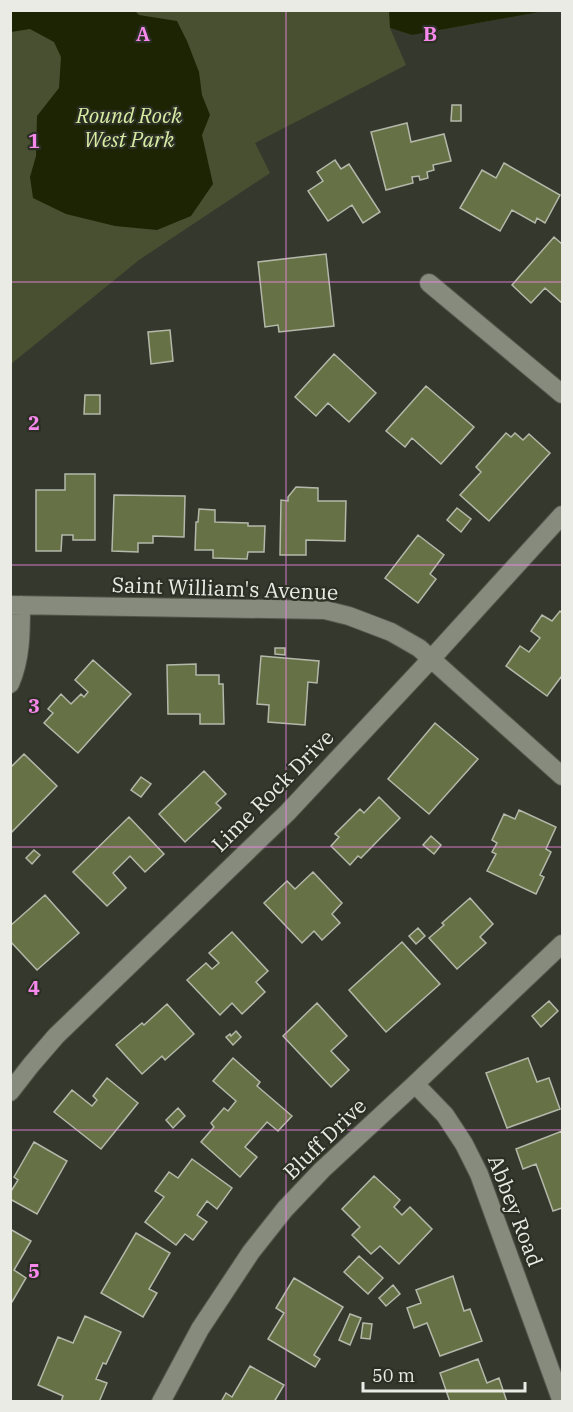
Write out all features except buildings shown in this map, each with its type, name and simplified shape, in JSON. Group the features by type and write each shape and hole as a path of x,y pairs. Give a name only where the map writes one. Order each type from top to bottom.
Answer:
{"street":[{"path":"429,283 562,394"},
{"name":"Lime Rock Drive","path":"10,1092 56,1036 288,812 562,515"},
{"path":"10,684 20,651 21,636 16,605"},
{"name":"Saint William's Avenue","path":"16,605 325,610 349,616 391,632 419,648 562,776"},
{"name":"Bluff Drive","path":"161,1401 200,1329 251,1252 278,1218 322,1170 416,1084 562,944"},
{"name":"Abbey Road","path":"416,1084 445,1116 464,1144 479,1174 562,1401"}],"green space":[{"name":"Round Rock West Park","path":"11,11 545,11 412,35 390,28 406,65 255,143 270,173 139,260 11,364"}],"shaded area":[{"path":"389,10 545,11 412,35 390,28"},
{"path":"10,11 135,11 139,15 177,21 199,72 202,95 210,115 202,135 213,184 191,216 157,230 115,226 66,214 33,198 30,177 36,156 37,116 59,88 61,57 54,42 30,29 11,32"}]}
